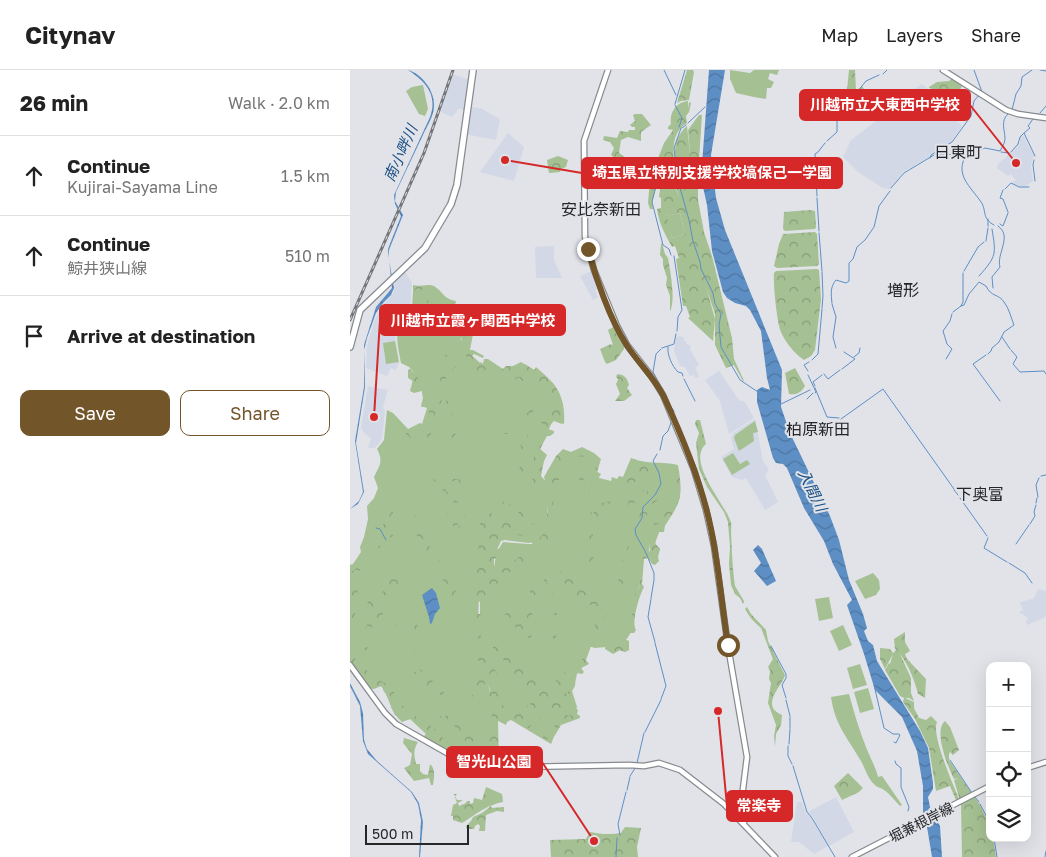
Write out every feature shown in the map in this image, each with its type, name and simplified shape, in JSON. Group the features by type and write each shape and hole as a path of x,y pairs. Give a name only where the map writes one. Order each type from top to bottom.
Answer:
{"main road":[{"path":"350,347 360,310 425,248 453,198 473,70"},
{"path":"608,70 584,141 586,237 594,270 617,326 627,345 652,377 663,395 694,470 706,510 717,560 728,646 747,757 741,805 744,823"},
{"path":"944,70 1006,110 1018,114 1046,118"},
{"path":"350,665 385,713 396,724 459,760 520,767 644,766 661,764 682,771 724,804 775,857"},
{"path":"1031,767 1046,762"},
{"name":"堀兼根岸線","path":"852,857 986,788"}],"shaded area":[{"path":"452,74 470,80 466,111 459,108 452,117 439,111"},
{"path":"922,84 942,110 953,121 955,119 962,126 950,143 903,172 890,189 883,188 858,172 843,157 851,140 880,118 880,108 884,102 895,101"},
{"path":"469,106 482,109 500,119 496,140 465,134"},
{"path":"508,133 524,147 514,181 480,172"},
{"path":"1024,135 1034,155 1031,165 1033,181 1025,187 1015,185 1012,182 1016,180 1011,174 1008,176 997,168 998,164 1015,149 1020,142 1020,137"},
{"path":"554,246 554,260 562,278 536,278 535,247"},
{"path":"404,270 412,283 409,320 405,320 396,329 395,336 399,363 395,370 391,368 387,376 366,368 367,346 380,309 394,292 395,279"},
{"path":"592,271 600,288 595,290 598,297 593,300 580,276"},
{"path":"676,337 684,338 686,344 691,346 690,349 699,365 695,367 699,377 690,376 685,367 680,366 674,351"},
{"path":"719,371 740,401 744,401 754,418 729,434 720,401 705,380"},
{"path":"368,386 388,390 383,407 385,411 382,439 375,448 368,448 371,438 364,433 361,427"},
{"path":"755,419 763,461 769,470 765,475 778,502 765,510 746,478 742,480 732,477 721,457 734,449 731,438 733,433"},
{"path":"1038,589 1046,591 1046,615 1044,618 1027,625 1028,618 1019,612 1023,610 1019,601 1034,598"},
{"path":"836,797 854,832 829,846 813,817 808,812"},
{"path":"797,802 802,802 806,813 812,819 828,846 814,854 799,842 791,842"}],"green space":[{"path":"687,70 693,70 694,72 689,100 677,103"},
{"path":"730,70 750,73 754,70 779,70 777,75 770,73 768,79 774,82 771,88 767,88 766,99 736,93 730,79"},
{"path":"849,70 855,70 856,91 862,86 868,95 859,98 854,97 848,104 846,101"},
{"path":"952,78 962,86 958,93 950,94 929,88 937,82 949,81"},
{"path":"423,85 428,109 425,116 419,114 406,91 412,87"},
{"path":"688,101 688,109 689,102 691,103 686,116 687,123 681,128 675,140 676,177 658,182 652,201 653,209 650,209 648,203 650,179 664,143 673,130 668,129 671,124 672,112 680,103"},
{"path":"642,114 651,125 641,132 641,141 628,137 621,140 619,153 626,158 629,157 629,169 625,171 624,183 620,183 617,164 611,155 614,148 610,142 603,140 604,136 617,138 620,131 628,132 629,130 635,130 635,127 630,125 635,121 633,115"},
{"path":"699,115 702,115 698,200 704,232 712,256 732,338 734,359 744,381 734,365 726,368 715,345 715,319 713,341 688,318 690,317 686,306 683,306 676,259 679,258 675,246 672,247 665,233 658,214 657,209 661,208 661,198 659,197 661,182 674,182 679,198 675,182 687,176 678,179 675,151 678,138 687,126 691,163 688,130","holes":["680,213 685,234 672,238 667,216","706,287 715,314 715,319"]},
{"path":"558,156 568,160 566,167 561,169 560,172 549,173 547,160"},
{"path":"815,211 815,229 785,231 783,229 784,212"},
{"path":"680,213 685,234 672,238 666,216"},
{"path":"815,232 817,234 819,264 817,266 777,268 774,266 783,234"},
{"path":"662,243 668,258 673,293 670,311 670,296 666,285 667,278 663,259 660,255"},
{"path":"819,270 821,299 815,350 811,356 804,360 785,340 781,332 778,321 774,273 776,271"},
{"path":"413,285 433,286 448,298 456,301 454,310 460,337 466,350 484,366 502,369 525,364 534,370 536,367 554,385 563,405 564,424 553,420 540,449 547,455 541,476 551,487 543,540 529,543 501,541 479,589 478,629 484,668 496,716 499,764 472,762 422,739 426,734 410,719 402,722 392,709 381,686 374,689 367,688 352,668 350,662 350,565 353,564 361,552 360,547 368,519 367,506 374,498 378,488 374,477 380,461 377,449 384,440 387,410 393,413 408,429 420,423 422,424 427,408 421,406 422,391 411,388 414,373 409,367 401,363 397,337 400,326 410,321 413,307"},
{"path":"414,286 434,286 454,306 461,334 468,332 473,334 470,350 484,356 483,358 474,354 472,356 476,363 479,364 481,362 483,364 484,359 488,359 503,369 506,366 513,366 521,362 534,370 537,368 551,381 559,392 562,401 563,421 562,424 554,421 548,427 554,433 547,436 540,449 546,455 540,480 545,480 544,477 556,456 563,449 571,452 582,447 601,459 597,472 601,474 600,476 591,472 596,467 592,460 584,457 567,458 562,471 564,474 558,480 555,490 549,538 545,544 534,547 530,539 516,534 508,528 505,531 491,524 493,529 501,534 502,538 496,549 499,549 497,553 499,556 494,559 494,566 501,568 511,559 514,561 527,554 529,556 513,572 508,572 479,602 473,598 478,568 479,545 482,539 486,548 490,550 492,548 492,541 485,533 466,496 497,518 522,525 525,532 529,535 536,536 538,539 542,536 548,509 548,489 543,486 532,485 534,456 537,454 538,444 536,440 545,412 555,399 552,392 542,389 552,388 552,386 545,382 546,378 539,382 522,381 519,377 514,380 502,380 503,378 493,374 490,375 485,370 483,372 479,371 475,375 480,387 477,390 461,343 462,339 454,334 446,320 449,316 449,308 442,305 438,296 428,287 421,290 416,289 414,292 424,331 419,334 414,333 413,345 410,345 406,332 401,329 396,336 397,329 402,324 408,325 410,321"},
{"path":"428,300 434,312 433,316 439,318 447,338 449,338 449,343 445,347 451,356 455,356 454,362 450,357 445,356 446,352 442,349 436,334 437,329 433,327 434,323 429,317 430,310 427,311 426,301"},
{"path":"615,326 624,349 616,360 607,364 600,349 611,344 613,345 608,330"},
{"path":"395,341 399,362 386,364 383,343"},
{"path":"455,366 459,369 459,374 453,379 449,392 452,397 453,431 461,442 461,447 458,447 452,437 450,439 441,439 446,432 452,429 449,425 450,411 446,402 450,377 448,376 444,384 441,403 435,411 436,422 430,436 416,444 410,441 402,427 405,427 412,440 425,434 429,425 429,407 421,407 424,403 422,391 414,393 410,391 411,387 414,386 413,381 408,378 408,370 410,369 417,376 427,397 433,398 437,396 440,398 439,388 442,386 439,377 443,373 449,374"},
{"path":"795,368 805,386 798,393 789,394 785,373"},
{"path":"618,374 626,378 629,385 627,388 632,395 624,401 615,401 620,394 616,384 618,380 616,376"},
{"path":"529,405 535,406 530,415 534,414 534,418 530,419 532,422 530,424 531,427 524,446 526,448 522,454 526,496 521,478 520,461 517,455 520,454 521,439 526,425 524,423 527,419 525,417 529,412"},
{"path":"524,407 521,415 507,434 502,434 499,424 501,421 498,419 498,416 506,419 517,416 520,411 517,411 518,409"},
{"path":"696,420 700,420 706,444 701,451 700,461 703,471 731,523 735,586 744,601 743,604 731,585 728,522 724,512 707,487 699,469 696,443 699,433 695,424"},
{"path":"755,421 758,432 753,433 754,441 739,451 734,438 735,435"},
{"path":"582,449 600,461 597,472 600,474 599,478 615,482 645,466 661,463 677,466 680,498 665,524 664,532 657,532 655,545 650,544 648,558 643,558 630,634 626,640 626,652 606,647 595,648 588,646 584,665 576,675 575,686 572,691 577,707 575,712 559,724 551,744 516,723 499,707 480,641 480,589 493,578 496,553 503,542 543,544 552,493 567,453"},
{"path":"733,453 740,464 747,460 750,464 732,475 723,459"},
{"path":"631,458 678,465 680,498 664,527 659,524 654,525 653,523 668,509 674,497 677,484 676,469 668,464 651,473 649,472 635,482 632,481 631,484 621,485 616,489 609,486 613,483 611,481 612,477 617,479 619,476 623,477"},
{"path":"576,468 577,473 584,480 585,487 589,489 590,495 594,498 593,502 601,504 597,494 603,503 617,499 625,501 621,509 617,502 615,505 611,503 603,507 601,520 599,519 600,523 593,532 594,546 587,546 587,535 592,524 590,521 594,512 599,508 597,506 595,509 592,508 592,514 587,512 591,506 587,502 583,486 579,484 580,480 574,473"},
{"path":"444,477 465,481 501,498 503,502 526,513 529,514 531,509 537,509 539,515 534,521 535,525 522,518 517,510 514,511 496,499 491,500 490,497 488,498 460,483 451,481 445,487 446,491 458,502 465,516 463,517 440,485 433,480"},
{"path":"653,482 657,483 656,486 651,489 646,499 650,498 655,491 660,492 657,501 649,506 647,516 642,520 642,516 640,519 638,518 645,504 641,499 629,506 630,514 626,515 629,498 636,499 642,495 641,492 644,490 647,494 647,489 652,487"},
{"path":"425,487 433,492 440,504 464,532 463,539 465,544 469,546 476,545 474,549 469,552 463,548 458,529 452,525 447,513 440,508 434,498 424,490"},
{"path":"393,512 393,518 390,523 396,527 393,529 389,527 388,531 392,532 393,536 391,538 388,535 387,540 380,545 385,559 383,562 387,560 388,562 384,566 379,565 375,567 374,560 377,557 376,554 379,548 377,546 377,550 375,549 379,538 375,534 375,530 383,532 385,529 383,525 385,519"},
{"path":"407,514 415,514 416,523 420,529 423,529 429,546 454,583 451,586 457,590 454,593 454,600 457,601 456,604 450,600 448,593 450,589 445,584 439,571 434,569 435,565 430,564 431,556 429,556 428,561 423,561 425,553 415,543 418,539 413,522 410,522 408,519 409,516"},
{"path":"659,527 660,530 655,543 660,549 659,561 655,565 648,558 644,559 642,584 644,587 635,616 636,630 634,633 630,633 629,619 633,612 632,606 635,594 639,589 639,565 646,553 650,551 650,544 655,540"},
{"path":"561,543 565,543 566,548 572,552 577,550 582,552 592,548 593,551 591,553 596,563 597,573 594,574 578,564 579,561 561,547"},
{"path":"624,544 629,546 625,559 628,563 626,566 628,568 623,581 627,584 622,587 625,591 627,604 625,605 622,593 617,590 620,571 619,564 623,560 620,553 623,551"},
{"path":"372,562 357,573 359,575 365,573 373,575 373,578 367,576 356,583 359,607 354,616 354,631 350,648 350,602 352,599 350,573 358,567 363,567 364,563"},
{"path":"562,562 572,572 573,574 570,576 580,585 579,589 581,588 582,591 585,589 594,599 598,596 606,607 599,605 596,607 585,603 585,600 579,596 576,608 574,609 573,599 570,602 568,601 570,599 567,595 569,592 564,582 569,573 564,571 562,575 560,573 561,568 559,565"},
{"path":"407,571 407,578 400,582 397,593 393,593 390,603 384,608 386,610 380,615 380,622 388,624 383,627 372,627 368,632 371,637 367,643 368,651 360,649 358,647 363,641 362,636 370,619 367,609 369,586 373,584 372,592 375,593 376,601 383,591 385,581 391,577 398,577"},
{"path":"873,573 879,580 880,589 876,595 865,599 855,581"},
{"path":"544,579 547,580 551,587 553,598 558,607 558,627 555,634 557,642 554,641 552,635 556,624 553,617 555,615 552,612 552,604 549,602 550,595 545,589"},
{"path":"539,587 539,592 534,596 536,599 535,608 531,610 533,613 531,616 532,631 530,640 525,633 515,627 522,617 515,618 515,622 512,623 503,619 504,615 510,611 515,612 523,609 525,603 530,600 530,590"},
{"path":"407,596 409,599 412,598 409,604 410,611 406,610 401,615 402,625 409,627 411,621 414,620 419,628 419,637 424,638 429,645 425,655 427,657 424,660 425,663 421,664 422,672 409,659 407,649 411,648 412,645 419,655 426,649 424,643 418,641 415,636 403,632 394,624 399,623 400,618 396,616 396,613"},
{"path":"829,597 833,618 819,621 815,599"},
{"path":"747,607 766,630 768,641 785,675 772,699 774,709 782,715 781,725 776,734 775,747 776,725 768,703 771,683 768,667 773,659 761,628 748,615 745,609"},
{"path":"478,614 481,614 485,621 481,625 481,639 490,662 498,675 496,679 500,688 500,702 506,709 522,711 530,715 540,715 539,723 541,729 545,734 552,737 550,741 540,736 536,730 537,724 535,721 529,728 526,728 511,720 506,725 498,721 499,764 467,760 442,750 422,739 426,732 411,719 405,720 404,717 395,715 391,707 390,695 384,692 382,686 371,688 365,681 361,681 350,662 350,657 354,657 363,671 367,670 368,674 377,676 379,680 394,691 398,703 410,708 410,713 422,723 429,724 437,730 439,735 464,755 478,761 484,759 496,762 498,759 497,750 493,743 495,740 489,741 494,733 488,734 491,733 492,729 490,727 493,724 490,722 492,714 488,708 491,700 489,696 490,689 487,684 483,686 485,691 483,689 478,690 475,698 471,698 474,692 470,688 476,685 475,677 478,679 481,674 476,670 480,663 477,659 479,654 477,652 478,639 474,619"},
{"path":"607,614 608,624 599,633 599,639 608,644 621,640 629,641 629,650 625,652 620,650 613,654 605,649 602,643 598,647 591,646 586,660 589,664 581,668 584,672 582,674 577,673 576,679 573,681 576,667 580,666 583,662 582,659 584,658 586,646 591,636 590,630 594,629 595,623"},
{"path":"843,625 852,645 839,651 830,631"},
{"path":"488,627 505,643 513,658 528,665 529,677 542,682 554,692 556,701 563,706 566,715 570,716 573,709 558,689 559,684 554,679 558,673 565,672 566,676 562,679 564,693 568,694 568,688 571,688 570,693 574,701 572,705 578,710 577,714 580,718 561,725 554,737 556,728 552,723 557,725 563,720 563,717 557,709 553,714 551,712 552,703 548,704 545,712 543,710 546,705 538,694 535,697 538,705 537,709 531,708 530,703 533,701 530,699 524,703 528,707 519,702 525,701 530,693 528,688 526,689 526,685 516,680 506,663 508,662 503,660 497,653 483,631"},
{"path":"383,629 389,629 397,639 408,643 407,649 403,651 395,645 388,633"},
{"path":"905,632 905,642 910,651 905,654 907,659 926,679 925,698 918,694 911,673 900,654 911,678 911,693 914,701 905,698 914,702 914,708 919,718 926,720 931,716 937,722 937,737 959,799 956,800 950,786 936,791 929,748 915,719 903,702 904,698 900,696 885,670 890,664 893,654 885,669 880,659 880,648 890,649 893,653 896,650 898,651 895,649 894,639"},
{"path":"375,643 380,649 382,647 401,661 403,667 407,663 424,681 435,677 431,684 434,688 440,689 438,693 444,691 443,695 439,695 431,689 427,691 426,686 411,674 405,672 403,674 393,665 392,659 389,660"},
{"path":"860,664 867,685 853,689 847,668"},
{"path":"868,688 874,709 860,713 854,692"},
{"path":"849,694 861,734 878,777 882,776 902,805 900,806 883,789 872,782 835,715 831,697"},
{"path":"436,708 438,714 443,718 447,715 453,716 455,712 459,719 464,721 464,729 468,731 470,730 471,721 477,718 480,709 483,709 478,718 479,722 476,726 472,726 473,730 476,730 472,735 476,733 477,740 487,751 480,757 479,752 474,754 459,735 454,725 430,712 430,709"},
{"path":"945,721 950,727 959,750 953,755 950,752 949,760 980,805 986,818 986,842 994,842 996,857 962,857 961,804 954,780 959,778 954,779 948,766 941,741 940,733"},
{"path":"404,738 418,742 414,753 416,764 420,764 420,771 428,775 430,764 432,766 434,774 433,785 431,785 429,778 414,781 404,768 410,765 412,754 403,743"},
{"path":"848,773 863,788 842,800 834,786"},
{"path":"486,787 502,794 503,802 487,807 462,823 453,820 453,816 451,816 453,805 457,803 454,794 457,794 455,796 457,800 463,800 458,803 459,806 467,801 470,801 470,804 473,803 474,798 482,800"},
{"path":"491,806 492,808 504,807 504,812 497,811 486,815 485,831 479,831 480,826 478,824 474,829 467,829 466,826 473,817"},
{"path":"625,827 641,828 637,847 638,857 551,857 550,840 586,839 590,832 605,834 621,833"}],"water":[{"path":"408,70 418,75 427,84 434,100 434,110 396,192 395,201 403,215 389,250 389,259 388,249 401,216 395,204 394,195 432,109 429,90 420,79"},
{"name":"入間川","path":"709,70 725,70 711,155 716,198 725,230 782,370 781,407 790,433 830,516 839,540 849,580 867,628 864,631 868,641 873,645 877,661 920,731 928,748 933,789 928,797 931,812 940,826 942,857 932,857 926,821 923,817 923,786 917,751 902,717 875,690 847,605 852,600 833,564 824,541 804,508 787,468 783,464 776,463 773,458 757,402 757,390 762,387 770,390 761,331 750,310 746,306 735,303 727,298 723,292 712,251 707,205 701,178"},
{"path":"389,262 394,288 391,295 376,313 364,350 376,307 392,288"},
{"path":"364,350 365,387 356,443 364,492 358,504 350,509 359,501 363,492 355,441 364,387"},
{"path":"758,545 762,549 776,581 767,586 754,571 761,563 753,550"},
{"path":"432,588 436,593 440,608 430,624 422,595"},
{"path":"350,683 360,702 363,713 364,740 367,749 377,761 412,792 419,803 423,822 420,857 421,820 418,804 411,792 368,754 363,741 360,706"}],"waterway":[{"path":"664,70 676,95"},
{"path":"675,104 685,70"},
{"path":"883,74 887,70"},
{"path":"974,70 982,92"},
{"path":"1012,110 1016,94 1021,86 1022,77 1032,70"},
{"path":"1040,70 1046,71"},
{"path":"849,102 866,81 879,75"},
{"path":"930,158 931,155 952,142 971,116 974,101 979,95"},
{"path":"675,105 682,118 679,127"},
{"path":"827,141 837,132 837,118 846,106"},
{"path":"1040,113 1046,106"},
{"path":"688,123 705,107"},
{"path":"969,154 985,148 1000,151 1005,140 1004,120 1008,114"},
{"path":"1033,119 1028,126 1030,128 1024,133 1035,156"},
{"path":"682,128 686,125"},
{"path":"681,128 674,148 677,177 701,269 721,314 719,325 721,347 740,380 758,392"},
{"path":"1011,152 1024,133"},
{"path":"817,196 815,154 825,143"},
{"path":"1001,152 1009,153"},
{"path":"936,155 964,154"},
{"path":"967,154 962,168 965,180 983,205 987,220 994,225"},
{"path":"891,188 904,173 934,155"},
{"path":"806,169 809,159"},
{"path":"1034,160 1035,181"},
{"path":"671,255 669,249 663,245 652,202 659,182 676,178"},
{"path":"1005,189 1011,183 1019,187 1029,187"},
{"path":"1003,190 1000,198 1003,199 1008,212"},
{"path":"832,303 831,291 834,283 836,280 846,283 849,281 849,263 853,259 857,247 865,240 874,227 879,206 890,191"},
{"path":"817,198 819,231"},
{"path":"1000,224 1003,226 1008,213"},
{"path":"988,219 988,226"},
{"path":"993,288 992,277 1000,267 999,262 1004,240 1002,230 998,226"},
{"path":"986,241 988,228"},
{"path":"979,276 989,264 994,254 992,229"},
{"path":"819,233 822,271"},
{"path":"964,271 978,247 984,242"},
{"path":"674,256 682,310 678,317 677,331"},
{"path":"822,272 822,308"},
{"path":"953,312 963,302 963,273"},
{"path":"961,306 964,305 969,294 979,282 1006,304 1014,325 1004,332 999,342 988,354"},
{"path":"832,304 836,317 833,337 836,348"},
{"path":"812,360 818,354 822,309"},
{"path":"946,359 952,349 947,344 943,331 950,321 952,314"},
{"path":"662,348 674,344 676,334"},
{"path":"1002,337 1010,349"},
{"path":"668,347 672,364 683,376"},
{"path":"854,357 859,353 860,348"},
{"path":"661,349 656,354 653,372 664,392"},
{"path":"1011,350 1017,357 1013,364 1020,372 1044,371 1046,374"},
{"path":"842,369 855,359 844,352"},
{"path":"986,355 973,364 1000,401"},
{"path":"808,371 804,365 809,362"},
{"path":"824,374 828,379 840,370"},
{"path":"808,375 815,393"},
{"path":"815,386 813,382 822,375"},
{"path":"684,379 695,401"},
{"path":"815,388 827,417 839,418"},
{"path":"841,419 883,389 954,489"},
{"path":"779,405 810,390"},
{"path":"807,399 813,393"},
{"path":"667,401 674,411 673,414"},
{"path":"660,450 663,436 668,431 672,420"},
{"path":"651,598 654,573 635,529 642,518 643,507 655,495 661,484 659,473 653,461 657,454"},
{"path":"1041,476 1046,475"},
{"path":"1038,497 1036,485 1039,478"},
{"path":"954,490 958,495"},
{"path":"960,498 987,536"},
{"path":"1036,503 1037,498"},
{"path":"1030,524 1035,516 1036,505"},
{"path":"1016,544 1029,525"},
{"path":"376,528 380,529 386,540"},
{"path":"988,538 984,548 1007,562"},
{"path":"1009,563 1025,573 1032,583"},
{"path":"651,599 648,617 655,642"},
{"path":"655,643 666,686 661,699"},
{"path":"771,646 786,674 782,685 786,698"},
{"path":"874,685 884,728 893,734 900,735 896,743 894,742"},
{"path":"645,732 661,700"},
{"path":"786,700 790,716"},
{"path":"790,717 790,728"},
{"path":"789,744 790,729"},
{"path":"637,763 644,733"},
{"path":"788,746 788,756 792,764"},
{"path":"950,760 972,793"},
{"path":"895,761 901,768 901,787 909,807 908,811"},
{"path":"793,766 807,812 835,857"},
{"path":"630,776 636,767"},
{"path":"627,790 630,777"},
{"path":"620,835 618,824 626,792"},
{"path":"975,797 979,802"},
{"path":"980,804 986,815"},
{"path":"616,857 617,838"},
{"path":"995,842 997,857"},
{"path":"1045,857 1046,851"}],"railway":[{"path":"350,320 424,153 453,70"}],"place":[{"name":"埼玉県立特別支援学校塙保己一学園","path":"505,160"},
{"name":"川越市立大東西中学校","path":"1016,163"},
{"name":"川越市立霞ヶ関西中学校","path":"374,417"},
{"name":"常楽寺","path":"718,711"},
{"name":"智光山公園","path":"594,841"}],"district":[{"name":"日東町","path":"958,152"},
{"name":"安比奈新田","path":"601,209"},
{"name":"増形","path":"903,290"},
{"name":"柏原新田","path":"818,429"},
{"name":"下奥富","path":"980,494"}],"route":[{"path":"588,249 605,299 620,332 629,348 659,388 694,470 713,538 728,645"}],"water label":[{"name":"南小畔川","path":"400,153"}]}
